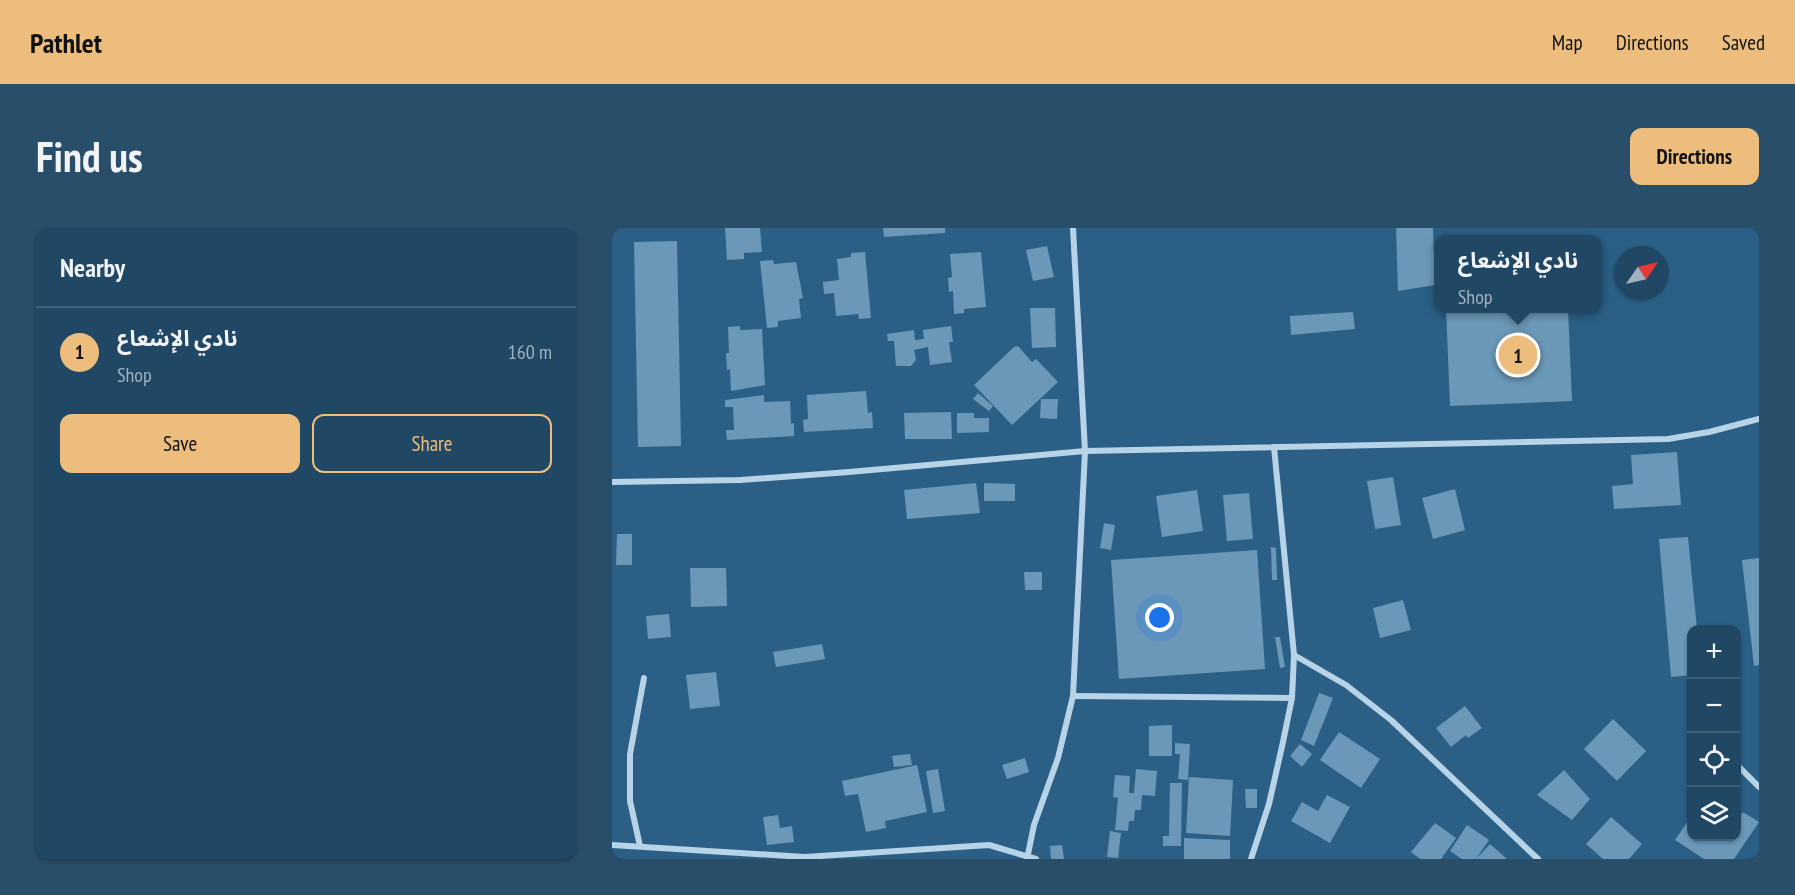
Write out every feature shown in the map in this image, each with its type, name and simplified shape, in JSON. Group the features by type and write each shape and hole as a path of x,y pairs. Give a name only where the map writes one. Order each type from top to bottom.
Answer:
{"street":[{"path":"1028,858 1034,825 1058,758 1073,696 1085,451 1073,228"},
{"path":"612,482 740,480 1085,451 1668,439 1709,432 1759,419"},
{"path":"1251,859 1269,804 1292,698 1294,655 1274,447"},
{"path":"1294,655 1346,685 1391,720 1538,859"},
{"path":"640,846 630,801 630,754 644,678"},
{"path":"1073,696 1292,698"},
{"path":"1741,768 1759,787"},
{"path":"612,844 805,857 989,845 1036,859"}],"building":[{"path":"725,228 760,228 762,252 744,253 744,259 727,260"},
{"path":"883,228 945,228 945,233 884,237"},
{"path":"1396,228 1433,228 1434,285 1398,291"},
{"path":"677,241 681,446 638,447 634,242"},
{"path":"1047,246 1054,277 1033,281 1026,250"},
{"path":"865,252 871,318 859,319 858,314 836,316 834,293 824,294 823,282 839,280 837,259 851,257 851,253"},
{"path":"981,252 986,307 964,309 964,313 954,314 953,291 949,292 948,278 952,277 950,254"},
{"path":"773,260 774,264 796,262 803,298 799,299 801,318 778,321 778,327 767,328 760,261"},
{"path":"1030,308 1055,308 1056,347 1032,348"},
{"path":"1353,312 1355,329 1291,335 1290,316"},
{"path":"1446,313 1568,313 1572,401 1450,406"},
{"path":"740,326 740,330 762,329 765,385 731,391 730,369 727,370 726,353 729,353 728,327"},
{"path":"951,326 953,342 949,342 952,362 930,365 928,347 914,350 916,360 911,366 896,366 894,341 888,341 887,334 914,330 915,340 924,339 923,330"},
{"path":"1018,346 1032,362 1036,359 1058,382 1012,425 974,385 1014,347"},
{"path":"866,391 868,413 872,412 873,428 804,432 803,420 808,419 807,395"},
{"path":"978,393 993,406 989,411 973,399"},
{"path":"764,395 764,402 790,401 794,436 727,440 726,430 734,430 733,407 725,407 725,400"},
{"path":"1041,399 1058,399 1057,419 1040,418"},
{"path":"951,412 952,439 905,439 904,413"},
{"path":"957,413 974,413 974,418 989,418 989,432 957,433"},
{"path":"1677,452 1681,505 1614,509 1612,486 1633,484 1631,455"},
{"path":"1393,477 1401,525 1375,529 1367,481"},
{"path":"976,483 980,513 907,519 904,490"},
{"path":"984,483 1015,484 1015,501 984,501"},
{"path":"1455,489 1465,530 1433,539 1422,498"},
{"path":"1197,490 1203,531 1162,537 1156,496"},
{"path":"1249,493 1253,539 1227,541 1223,495"},
{"path":"1104,523 1115,525 1111,550 1100,548"},
{"path":"617,534 632,534 632,565 616,565"},
{"path":"1688,537 1697,625 1687,625 1687,675 1671,677 1659,539"},
{"path":"1271,547 1276,548 1277,580 1272,580"},
{"path":"1257,550 1265,669 1119,679 1111,560"},
{"path":"1759,558 1759,665 1754,666 1742,560"},
{"path":"690,568 726,568 727,606 691,607"},
{"path":"1024,572 1042,572 1042,590 1025,590"},
{"path":"1403,600 1411,630 1380,638 1373,608"},
{"path":"669,614 671,637 648,639 646,616"},
{"path":"1275,637 1280,637 1285,667 1280,668"},
{"path":"822,644 825,659 776,667 773,652"},
{"path":"716,672 720,706 690,709 686,675"},
{"path":"1319,693 1333,698 1314,746 1301,740"},
{"path":"1465,706 1482,728 1468,738 1466,735 1451,747 1436,728"},
{"path":"1613,719 1646,751 1617,781 1584,749"},
{"path":"1172,725 1172,756 1149,756 1149,726"},
{"path":"1339,732 1380,759 1361,788 1320,760"},
{"path":"1175,743 1190,744 1188,780 1178,779 1180,754 1175,754"},
{"path":"1300,744 1312,754 1302,767 1290,756"},
{"path":"910,754 912,765 894,767 892,756"},
{"path":"1025,758 1029,772 1007,779 1002,765"},
{"path":"917,765 927,812 885,821 886,828 866,832 858,794 845,796 842,781"},
{"path":"938,769 945,811 933,813 926,771"},
{"path":"1136,769 1157,771 1155,796 1142,795 1141,810 1135,810 1134,821 1129,821 1128,831 1115,830 1118,798 1113,797 1115,775 1130,776 1129,793 1134,793"},
{"path":"1564,770 1590,799 1572,820 1537,795"},
{"path":"1189,777 1233,780 1230,836 1186,833"},
{"path":"1170,783 1182,783 1181,846 1163,846 1163,836 1169,836"},
{"path":"1245,789 1257,789 1257,808 1246,808"},
{"path":"1327,795 1350,807 1330,843 1291,821 1302,802 1318,811"},
{"path":"1743,812 1759,822 1734,859 1704,859 1675,840 1687,822 1687,841 1741,841"},
{"path":"778,815 780,828 792,826 794,842 767,845 763,817"},
{"path":"1611,817 1642,844 1629,859 1603,859 1586,844"},
{"path":"1435,823 1456,838 1441,859 1420,859 1411,852"},
{"path":"1467,825 1489,840 1476,859 1462,859 1450,851"},
{"path":"1110,831 1121,833 1118,858 1107,857"},
{"path":"1184,838 1230,840 1230,859 1184,859"},
{"path":"1490,844 1507,859 1476,859"},
{"path":"1062,845 1064,859 1051,859 1050,846"}],"place":[{"name":"نادي الإشعاع","path":"1518,355"}]}
